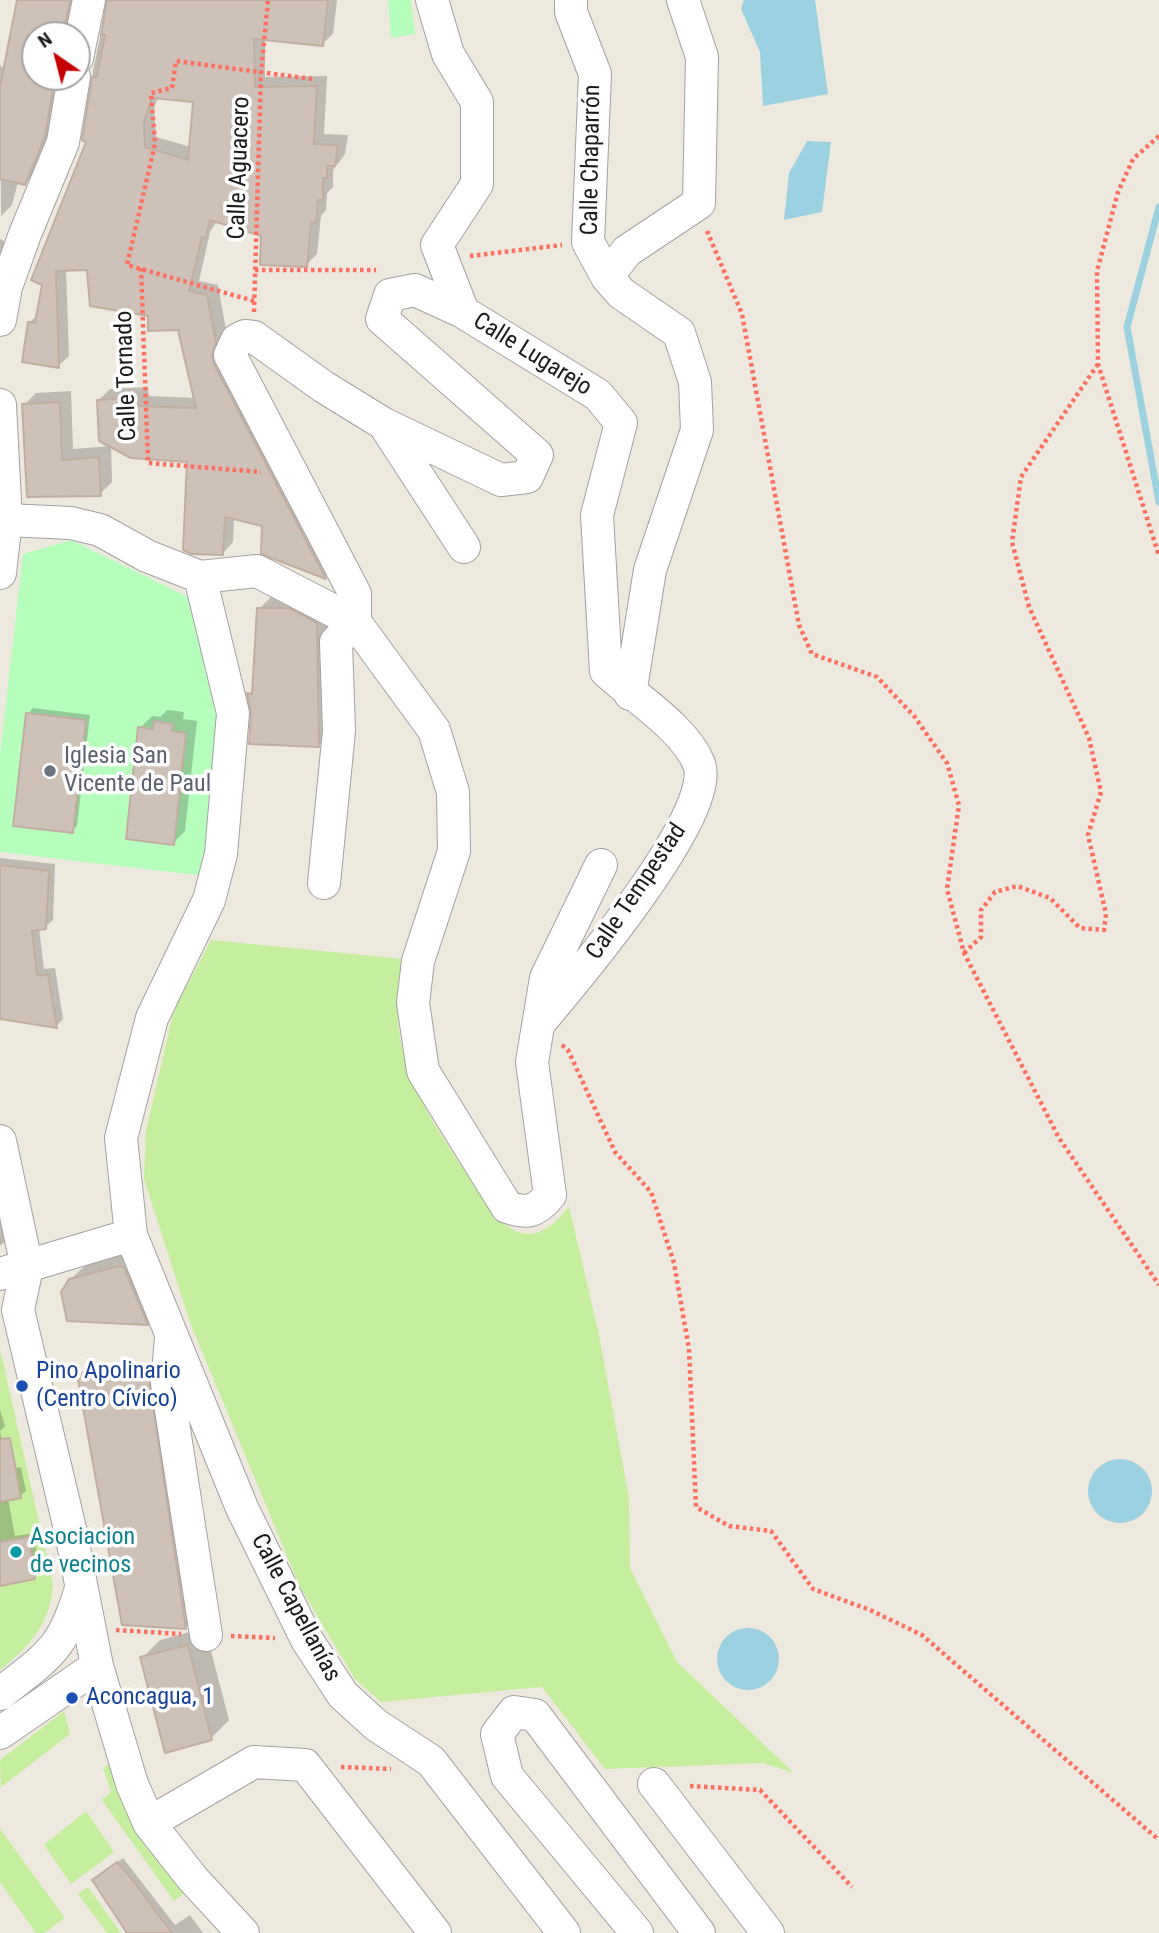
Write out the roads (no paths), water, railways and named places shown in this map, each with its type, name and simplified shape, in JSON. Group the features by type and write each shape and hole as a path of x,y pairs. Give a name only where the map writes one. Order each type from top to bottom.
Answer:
{"street":[{"path":"85,21 89,0"},
{"path":"432,0 448,54 477,102 477,184 437,245 463,312"},
{"name":"Calle Chaparrón","path":"571,0 571,12 595,74 588,242 607,277"},
{"path":"630,694 650,570 697,429 695,382 679,333 621,293 607,277 627,251 699,203 702,57 682,0"},
{"path":"0,320 6,287 21,244 63,142 72,91"},
{"name":"Calle Lugarejo","path":"355,622 355,594 230,355 237,340 245,336 254,337 324,387 384,424 501,480 527,477 537,455 382,319 390,295 415,290 463,312 598,395 621,423 597,515 606,671 630,694"},
{"path":"0,405 6,520 0,573"},
{"path":"384,424 464,547"},
{"name":"Calle Tempestad","path":"6,520 71,523 100,530 147,556 200,577 257,571 355,622 434,730 453,792 454,851 418,961 413,1003 423,1071 506,1207 522,1213 538,1209 550,1195 532,1062 546,978 601,865"},
{"name":"Calle Capellanías","path":"200,577 233,713 221,854 209,900 152,1018 121,1138 131,1235 242,1508 307,1640 343,1695 376,1725 431,1761 564,1933"},
{"path":"324,883 339,732 336,642 355,622"},
{"name":"Calle Tempestad","path":"540,1022 589,963 677,839 697,800 700,766 682,737 630,694"},
{"path":"0,1141 18,1310 82,1583 106,1729 149,1823 193,1879 243,1933"},
{"path":"13,1270 131,1235"},
{"path":"172,1333 167,1355 167,1384 206,1635"},
{"path":"0,1694 52,1653 70,1626 82,1583"},
{"path":"0,1733 97,1665"},
{"path":"636,1933 507,1776 497,1734 514,1712 535,1715 699,1933"},
{"path":"149,1823 254,1762 305,1765 435,1933"},
{"path":"654,1784 768,1933"}],"water":[{"path":"744,0 815,0 828,94 763,106 760,52 741,9"},
{"path":"807,141 831,142 822,212 784,220 789,173"},
{"path":"1120,1459 1138,1465 1146,1473 1152,1491 1146,1509 1138,1517 1120,1523 1102,1517 1094,1509 1088,1491 1094,1473 1102,1465"},
{"path":"748,1628 770,1637 779,1659 770,1681 748,1690 726,1681 717,1659 726,1637"}],"waterway":[{"path":"1159,207 1127,327 1159,502"}],"place":[{"name":"Iglesia San Vicente de Paul","path":"50,771"},
{"name":"Pino Apolinario (Centro Cívico)","path":"22,1386"},
{"name":"Asociacion de vecinos","path":"16,1552"},
{"name":"Aconcagua, 1","path":"72,1698"}]}
